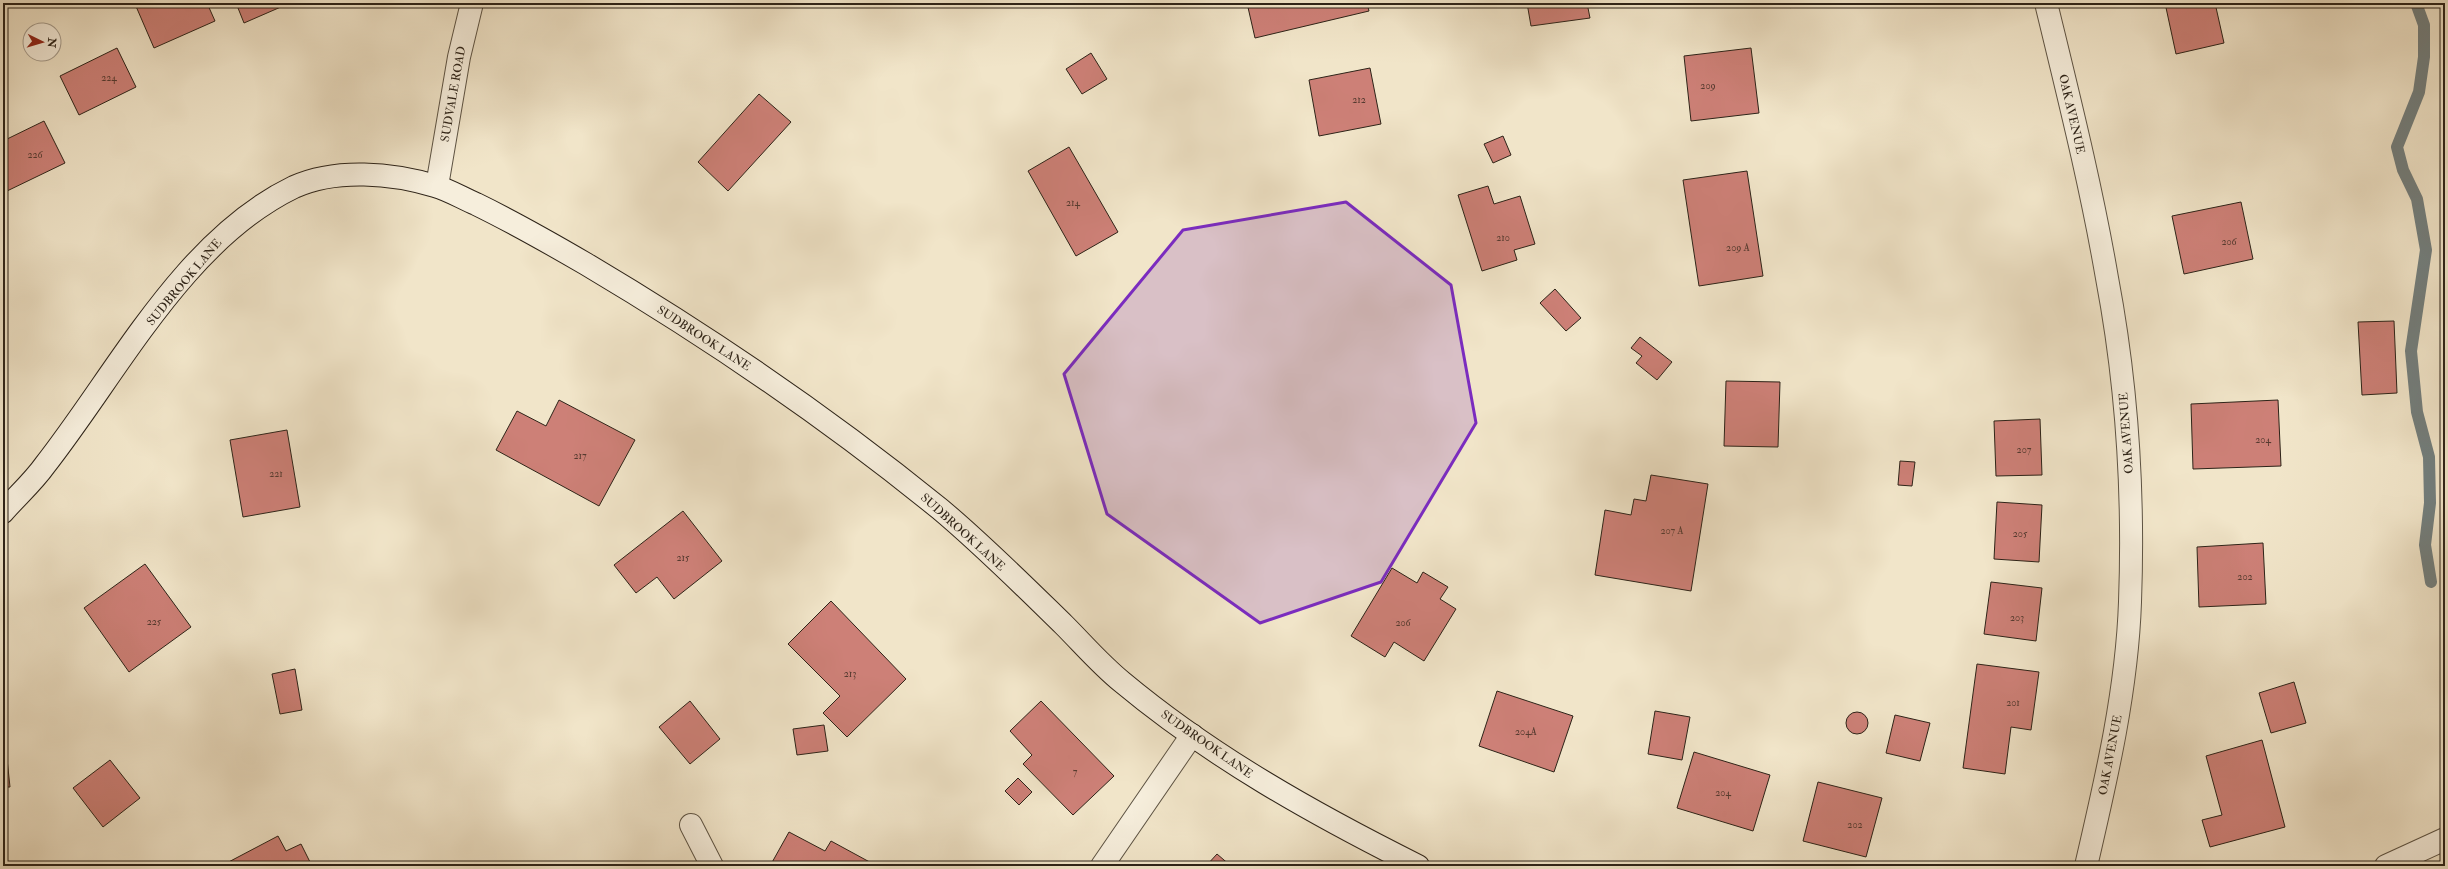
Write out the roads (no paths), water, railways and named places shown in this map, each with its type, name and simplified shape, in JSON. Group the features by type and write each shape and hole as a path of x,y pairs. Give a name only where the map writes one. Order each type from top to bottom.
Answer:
{"street":[{"name":"SUDVALE ROAD","path":"437,186 459,57 472,3"},
{"name":"OAK AVENUE","path":"2046,3 2075,124 2108,279 2124,399 2130,516 2130,604 2122,688 2102,799 2086,866"},
{"name":"SUDBROOK LANE","path":"3,512 44,467 168,296 216,242 254,211 297,186 340,175 388,176 437,186 546,240 630,290 768,380 841,432 943,511 1043,604 1120,680 1192,735 1267,786 1336,825 1418,866"},
{"path":"1102,866 1192,735"},
{"path":"691,825 712,866"},
{"path":"2386,866 2445,839"}],"waterway":[{"path":"2416,3 2424,25 2424,57 2419,92 2397,147 2403,170 2417,199 2426,250 2411,351 2417,412 2429,457 2430,503 2425,545 2431,582"}]}
